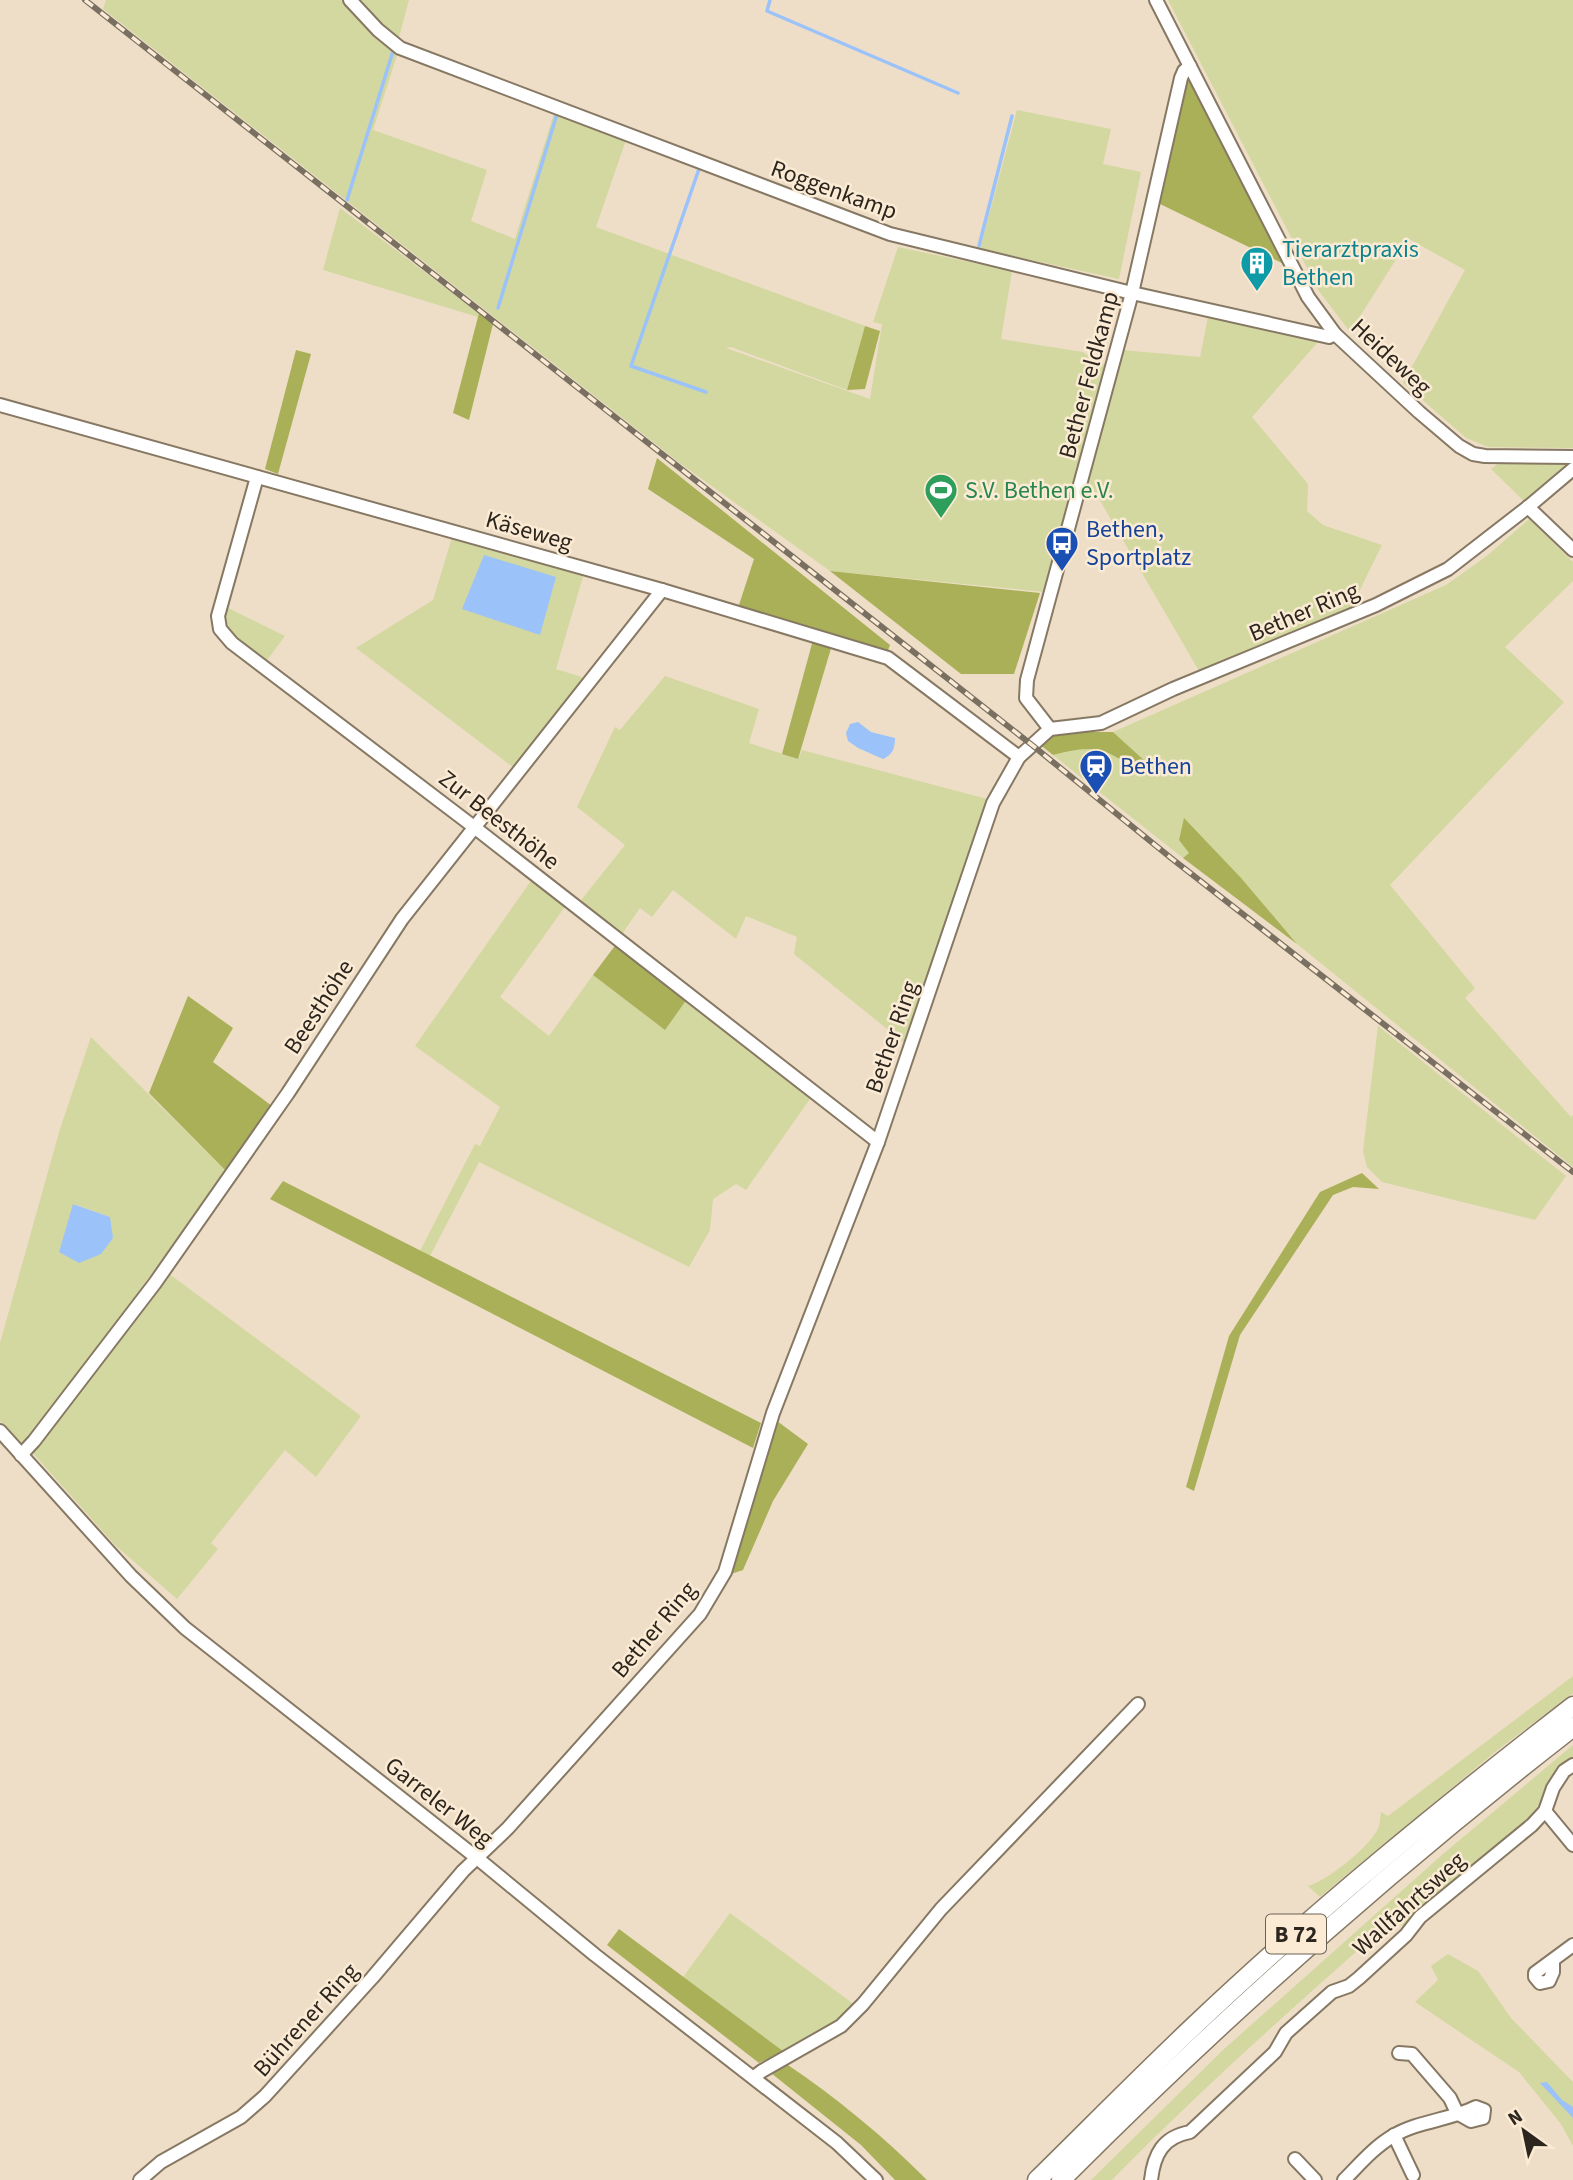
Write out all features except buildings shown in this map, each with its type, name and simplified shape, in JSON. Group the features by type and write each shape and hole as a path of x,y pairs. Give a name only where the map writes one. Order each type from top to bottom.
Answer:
{"highway":[{"name":"B 72","path":"1037,2180 1196,2023 1285,1944 1456,1799 1573,1706"},
{"name":"B 72","path":"1061,2180 1203,2041 1344,1914 1426,1844 1573,1727"}],"street":[{"name":"Roggenkamp","path":"350,0 378,30 400,48 890,234 1132,293 1329,337 1335,334"},
{"name":"Heideweg","path":"1156,0 1308,297 1335,334 1419,412 1459,446 1473,454 1573,457"},
{"name":"Bether Feldkamp","path":"1050,729 1026,698 1027,680 1132,293 1181,78 1190,66"},
{"name":"Käseweg","path":"0,405 662,590 888,658 1019,757"},
{"name":"Bether Ring","path":"477,1858 508,1828 700,1614 726,1572 773,1413 878,1142 993,803 1019,757 1050,729 1101,723 1173,689 1376,605 1455,565 1573,469"},
{"name":"Zur Beesthöhe","path":"257,477 218,616 220,629 232,643 474,827 878,1142"},
{"path":"1528,507 1573,550"},
{"name":"Beesthöhe","path":"21,1455 155,1283 288,1093 402,919 662,590"},
{"name":"Garreler Weg","path":"0,1431 131,1576 185,1628 477,1858 595,1955 837,2143 876,2180"},
{"path":"754,2077 841,2026 863,2004 941,1909 1138,1704"},
{"name":"Wallfahrtsweg","path":"1151,2180 1153,2162 1158,2150 1176,2135 1190,2132 1275,2052 1286,2033 1332,1992 1349,1986 1359,1978 1406,1935 1420,1917 1545,1811 1553,1788 1564,1772 1573,1765"},
{"path":"1545,1811 1573,1845"},
{"name":"Bührener Ring","path":"140,2180 161,2162 242,2117 265,2096 372,1978 432,1905 477,1858"},
{"path":"1553,1961 1573,1945"},
{"path":"1344,2180 1394,2136 1457,2113 1450,2098 1412,2054 1399,2053"},
{"path":"1394,2136 1413,2175"},
{"path":"1295,2159 1315,2180"}],"green space":[{"path":"106,0 345,0 398,52 373,130 487,170 471,221 515,239 555,110 627,137 596,227 865,326 847,390 731,347 726,348 870,399 882,324 873,322 898,247 1012,271 1001,339 1083,352 1100,363 1107,364 1045,592 830,571 681,464 103,9"},
{"path":"356,0 409,0 398,41 380,26"},
{"path":"1168,0 1573,0 1573,448 1488,447 1466,438 1403,383 1465,270 1409,239 1350,332 1319,291"},
{"path":"1188,76 1286,265 1160,204"},
{"path":"1017,110 1111,129 1103,164 1141,172 1119,279 980,249"},
{"path":"340,208 479,313 478,317 323,270"},
{"path":"479,313 493,324 469,420 453,413"},
{"path":"1208,317 1318,342 1252,417 1308,484 1307,511 1323,525 1382,545 1350,610 1199,671 1088,480 1122,350 1200,357"},
{"path":"865,326 880,331 865,389 847,390"},
{"path":"296,350 311,354 278,474 265,469"},
{"path":"657,458 890,645 887,653 738,608 754,559 648,489"},
{"path":"1499,463 1568,463 1525,502 1491,469"},
{"path":"1529,519 1573,562 1573,581 1505,647 1564,702 1390,885 1475,988 1465,998 1571,1117 1573,1115 1573,1167 1297,944 1242,879 1189,853 1183,858 1053,755 1092,749 1104,751 1126,763 1146,763 1113,732 1446,585 1488,555"},
{"path":"453,534 584,573 556,669 585,678 514,768 356,648 433,600"},
{"path":"830,571 1040,593 1014,674 961,674"},
{"path":"226,607 285,636 265,663 225,626"},
{"path":"813,640 832,645 798,759 782,754"},
{"path":"665,676 759,709 749,743 798,759 802,750 991,800 907,1045 794,954 797,937 746,916 736,939 673,890 652,917 640,908 620,937 578,904 625,845 577,807 615,727 620,730"},
{"path":"1053,732 1113,732 1147,763 1128,762 1104,751 1092,749 1053,755 1038,743"},
{"path":"1184,818 1242,879 1297,944 1183,858 1189,853 1179,840"},
{"path":"533,878 567,904 500,997 549,1036 593,975 664,1029 687,999 812,1096 746,1190 736,1184 713,1199 710,1230 689,1267 479,1162 430,1256 420,1251 475,1144 480,1146 500,1107 415,1046"},
{"path":"617,943 687,999 665,1030 593,975"},
{"path":"188,996 233,1028 213,1062 272,1106 226,1171 149,1093"},
{"path":"1378,1026 1566,1176 1535,1220 1382,1182 1367,1167 1363,1151"},
{"path":"91,1037 226,1171 112,1328 22,1445 0,1421 0,1343 60,1129","holes":["74,1204 110,1217 59,1252"]},
{"path":"1362,1173 1379,1189 1353,1187 1333,1195 1240,1335 1194,1491 1186,1487 1229,1336 1320,1192"},
{"path":"283,1181 761,1423 753,1448 270,1199"},
{"path":"168,1273 361,1416 316,1477 285,1450 211,1543 218,1549 177,1599 115,1545 31,1451"},
{"path":"777,1421 808,1444 773,1501 743,1570 728,1575 749,1519"},
{"path":"1573,1676 1573,1693 1495,1752 1320,1897 1308,1886 1336,1871 1366,1845 1378,1829 1381,1812 1388,1816"},
{"path":"1573,1745 1573,1761 1555,1774 1533,1815 1404,1927 1392,1920 1214,2080 1112,2180 1091,2180 1223,2050 1443,1854"},
{"path":"730,1913 855,2005 837,2023 783,2051 683,1977"},
{"path":"619,1929 783,2051 759,2063 607,1945"},
{"path":"1448,1954 1478,1971 1511,2018 1573,2082 1573,2146 1561,2124 1519,2072 1415,2002 1438,1980 1431,1966"},
{"path":"785,2063 859,2118 927,2180 895,2180 861,2145 771,2073"}],"water":[{"path":"484,555 556,577 540,635 462,609"},
{"path":"858,722 871,732 895,738 894,748 889,756 883,759 848,741 846,733 850,724"},
{"path":"73,1204 110,1217 113,1238 101,1254 79,1263 59,1252"},
{"path":"1547,2082 1562,2100 1573,2107 1573,2118 1540,2083"}],"waterway":[{"path":"770,0 767,11 958,93"},
{"path":"347,200 394,48"},
{"path":"498,308 557,114"},
{"path":"979,246 1012,116"},
{"path":"700,166 631,366 706,392"}],"railway":[{"path":"85,0 1573,1172"}],"place":[{"name":"Tierarztpraxis Bethen","path":"1257,293"},
{"name":"S.V. Bethen e.V.","path":"941,520"},
{"name":"Bethen, Sportplatz","path":"1062,573"},
{"name":"Bethen","path":"1096,796"}]}
